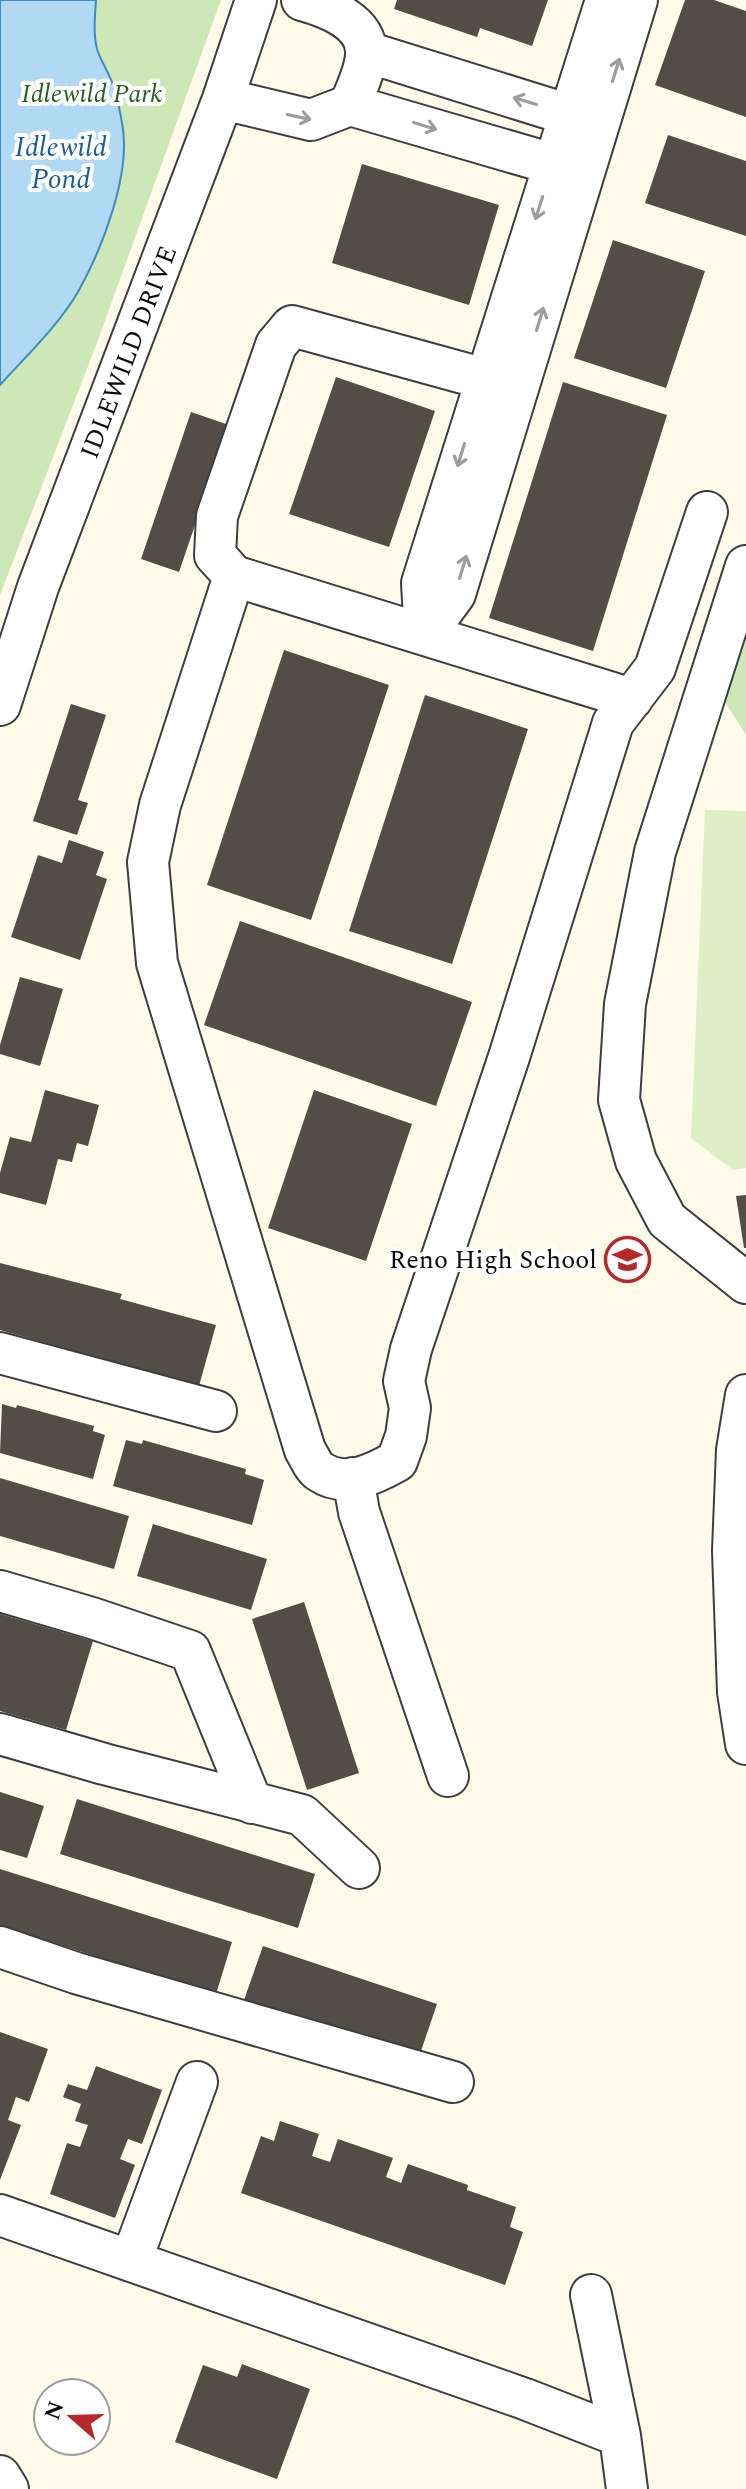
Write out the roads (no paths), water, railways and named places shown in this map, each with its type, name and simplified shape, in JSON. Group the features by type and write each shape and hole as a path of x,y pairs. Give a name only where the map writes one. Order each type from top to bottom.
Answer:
{"street":[{"name":"IDLEWILD DRIVE","path":"0,705 38,587 223,99 256,0"},
{"path":"302,0 330,9 362,33 367,52 350,105"},
{"path":"425,635 455,594 584,119 606,0"},
{"path":"584,119 637,0"},
{"path":"367,52 584,119"},
{"path":"223,99 311,120 350,105 569,169"},
{"path":"425,635 422,583 485,379 569,169"},
{"path":"485,379 292,326 276,345 217,516 215,555 234,576 632,699"},
{"path":"234,576 160,805 148,862 157,963 305,1450 318,1470 343,1480 373,1475 397,1461 406,1436 410,1408 404,1381 411,1349 509,1057 613,723 655,668 707,512"},
{"path":"746,566 655,852 625,1004 619,1100 636,1161 667,1220 746,1283"},
{"path":"0,1353 216,1411"},
{"path":"746,1395 737,1450 733,1551 738,1692 746,1744"},
{"path":"353,1478 359,1512 448,1776"},
{"path":"0,1591 190,1651 252,1803"},
{"path":"0,1734 302,1815 359,1868"},
{"path":"0,1947 76,1973 453,2082"},
{"path":"131,2261 197,2082"},
{"path":"0,2215 525,2399 620,2436"},
{"path":"591,2295 620,2436 627,2489"},
{"path":"0,2476 8,2489"}],"water":[{"name":"Idlewild Pond","path":"0,0 96,0 96,43 117,97 124,143 123,164 113,210 78,292 61,317 0,385"}],"place":[{"name":"Reno High School","path":"628,1259"}],"park label":[{"name":"Idlewild Park","path":"92,93"}]}
